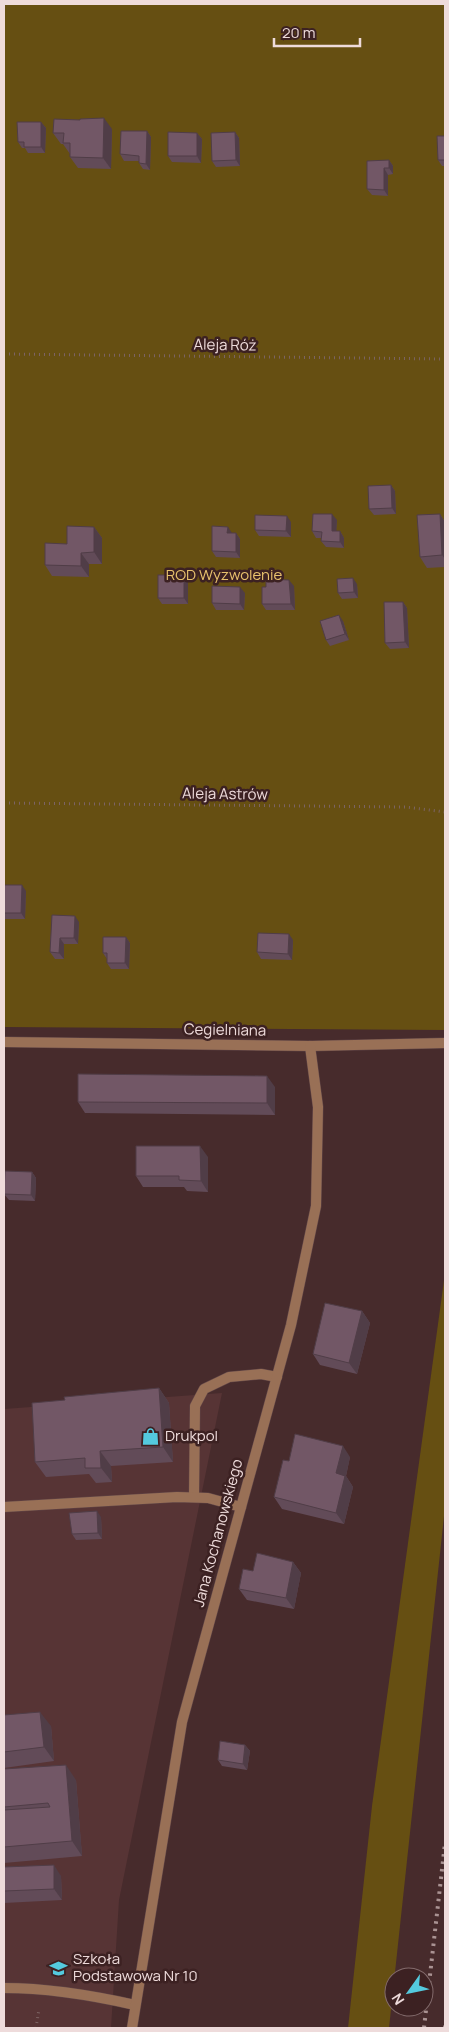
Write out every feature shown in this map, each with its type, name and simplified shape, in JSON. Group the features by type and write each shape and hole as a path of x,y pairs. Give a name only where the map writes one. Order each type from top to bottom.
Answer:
{"street":[{"name":"Cegielniana","path":"4,1042 310,1046 445,1043"},
{"name":"Jana Kochanowskiego","path":"132,2028 182,1722 291,1325 316,1206 318,1107 310,1046"},
{"path":"194,1498 195,1406 204,1389 229,1377 261,1374 277,1377"},
{"path":"4,1507 96,1501 194,1498 208,1498 241,1507"},
{"path":"4,1988 41,1988 136,2005"}],"path":[{"name":"Aleja Róż","path":"4,354 445,359"},
{"name":"Aleja Astrów","path":"4,803 406,807 445,812"}],"shaded area":[{"path":"222,1393 119,1900 111,2028 4,2028 4,1409"}],"green space":[{"name":"ROD Wyzwolenie","path":"4,4 445,4 445,1030 4,1027"},
{"path":"445,1273 445,1507 396,1967 384,1967 384,2017 390,2017 389,2028 348,2028 372,1806"}],"building":[{"path":"104,118 103,158 70,157 70,143 63,143 64,133 53,133 54,119 80,120"},
{"path":"17,122 41,122 41,147 24,147 24,142 18,142"},
{"path":"121,131 147,131 146,164 139,163 139,156 120,154"},
{"path":"168,132 197,133 197,156 168,156"},
{"path":"235,132 236,160 212,161 211,133"},
{"path":"437,136 445,136 445,160 438,160"},
{"path":"389,160 389,168 384,168 384,190 367,189 367,161"},
{"path":"391,485 392,508 369,509 368,486"},
{"path":"313,514 332,514 332,531 340,531 340,542 321,541 322,532 312,531"},
{"path":"440,514 442,555 420,557 417,515"},
{"path":"255,515 287,516 286,531 255,530"},
{"path":"67,526 94,527 94,552 81,553 81,566 45,565 45,543 67,544"},
{"path":"212,526 228,527 227,533 236,533 236,552 212,551"},
{"path":"158,575 184,575 184,598 158,598"},
{"path":"353,578 354,592 338,593 337,579"},
{"path":"266,579 289,580 291,604 262,604 262,587 266,587"},
{"path":"212,586 240,587 240,604 212,603"},
{"path":"384,602 403,602 405,642 385,643"},
{"path":"339,615 345,634 326,640 320,621"},
{"path":"4,885 22,885 21,913 4,913"},
{"path":"52,915 75,916 74,938 60,938 59,953 50,952"},
{"path":"258,933 289,934 288,954 257,952"},
{"path":"103,937 126,937 125,963 107,963 107,953 103,953"},
{"path":"78,1074 267,1076 267,1103 78,1102"},
{"path":"136,1146 200,1146 201,1181 179,1180 179,1176 136,1176"},
{"path":"5,1171 32,1172 31,1195 4,1194"},
{"path":"325,1303 362,1311 349,1363 313,1354"},
{"path":"159,1388 163,1447 100,1451 101,1468 85,1468 85,1458 35,1462 32,1403 65,1400 64,1397"},
{"path":"295,1434 343,1446 336,1473 345,1476 336,1513 274,1497 283,1460 289,1461"},
{"path":"97,1511 98,1533 72,1534 69,1513"},
{"path":"257,1553 293,1562 286,1598 239,1589 243,1569 253,1571"},
{"path":"40,1712 44,1747 4,1752 4,1715"},
{"path":"220,1741 245,1745 243,1764 218,1760"},
{"path":"66,1765 72,1841 4,1847 4,1810 50,1807 48,1803 4,1807 4,1769"},
{"path":"54,1865 54,1889 4,1891 4,1867"}],"railway":[{"path":"424,2028 445,1843"},
{"path":"445,2023 445,2028"}],"place":[{"name":"Drukpol","path":"151,1436"},
{"name":"Szkoła Podstawowa Nr 10","path":"59,1968"}]}
